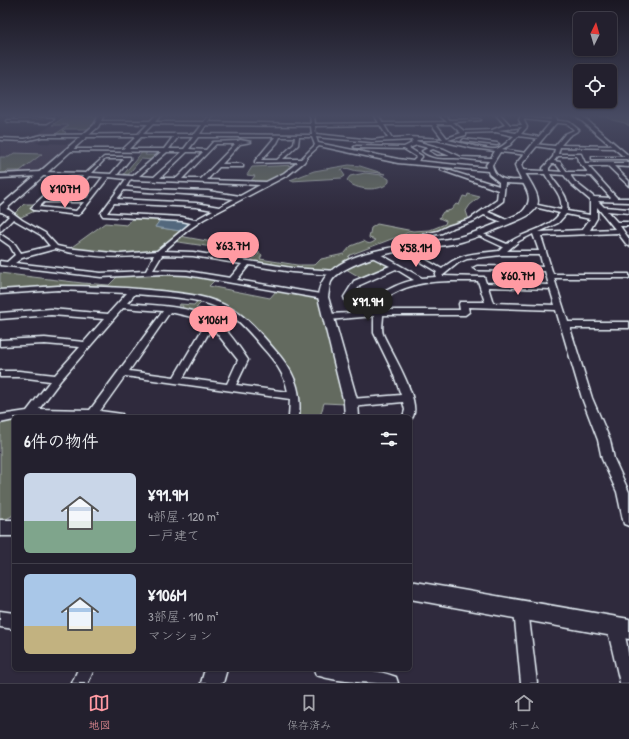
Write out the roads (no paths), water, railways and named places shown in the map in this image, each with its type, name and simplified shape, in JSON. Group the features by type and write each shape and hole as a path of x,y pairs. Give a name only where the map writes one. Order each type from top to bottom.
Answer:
{"street":[{"path":"55,247 43,234 1,208 72,147"},
{"path":"88,150 92,147"},
{"path":"106,150 109,147"},
{"path":"125,150 128,147"},
{"path":"145,150 148,147"},
{"path":"168,147 122,188 104,214 182,219 196,222"},
{"path":"155,179 188,147"},
{"path":"178,180 212,147"},
{"path":"203,181 234,147"},
{"path":"271,147 258,162 302,160"},
{"path":"278,161 293,147"},
{"path":"148,272 159,253 172,239 196,222 286,174 314,147"},
{"path":"336,147 378,157 414,163 489,170 502,181 526,182"},
{"path":"376,147 405,148 420,157 414,163"},
{"path":"454,156 445,158 436,157 424,152 433,147 460,158 492,160"},
{"path":"460,158 472,147 526,154"},
{"path":"489,170 489,165 492,160 499,150 504,147"},
{"path":"352,415 351,403 323,297 324,286 333,273 348,264 400,248 453,241 478,234 524,215 533,206 534,195 520,172 518,165 532,147"},
{"path":"534,234 555,222 564,212 564,200 547,173 546,168 555,155 557,147 615,147 629,161"},
{"path":"68,150 208,151"},
{"path":"593,152 622,153"},
{"path":"555,155 579,155 580,160 616,200"},
{"path":"51,192 71,192 104,158 128,158 88,200 78,213 34,208 51,192 52,188 56,184"},
{"path":"594,158 629,161"},
{"path":"584,164 610,165 629,161"},
{"path":"551,162 558,163 573,183 603,209 628,241"},
{"path":"218,165 241,166"},
{"path":"432,165 502,189"},
{"path":"610,165 629,184"},
{"path":"520,172 592,174"},
{"path":"0,176 87,174 132,178 268,184"},
{"path":"224,182 230,174"},
{"path":"400,248 414,238 440,232 472,220 484,213 500,201 502,181"},
{"path":"122,188 208,193 242,198"},
{"path":"593,199 629,200"},
{"path":"583,233 589,227 594,218 593,199"},
{"path":"42,200 88,200"},
{"path":"113,201 196,205 220,209"},
{"path":"533,206 594,218"},
{"path":"603,209 629,211"},
{"path":"484,213 507,222"},
{"path":"0,229 13,215"},
{"path":"615,224 629,224"},
{"path":"501,253 506,246 524,236 534,234 620,231"},
{"path":"478,234 506,246"},
{"path":"534,234 543,253 608,459 626,492 629,520"},
{"path":"0,236 13,245 19,256"},
{"path":"4,263 19,256 55,247 71,251 116,256 159,253 200,254 292,270 333,273"},
{"path":"400,248 439,275 482,282 554,288"},
{"path":"409,415 410,410 407,398 397,370 378,333 379,299 402,286 439,275 456,261 474,256 501,253 543,253"},
{"path":"375,255 422,281"},
{"path":"474,256 490,305"},
{"path":"232,281 248,262"},
{"path":"4,263 94,274 175,272 323,297"},
{"path":"355,315 348,297 358,283 395,267"},
{"path":"477,268 629,276"},
{"path":"0,292 63,287 102,288 200,299 212,302 230,311 242,320 278,359 289,377 296,396 294,415"},
{"path":"30,414 57,379 133,291"},
{"path":"328,317 465,312 463,304 560,308"},
{"path":"121,305 187,312 211,322 243,360 230,388"},
{"path":"24,415 91,415 167,311"},
{"path":"0,316 57,312 111,316"},
{"path":"176,381 211,322"},
{"path":"565,325 629,325"},
{"path":"0,343 45,341 87,345"},
{"path":"122,373 296,396"},
{"path":"0,374 29,375 57,379"},
{"path":"351,403 407,398"},
{"path":"0,419 12,417"},
{"path":"412,590 622,628 628,683"},
{"path":"521,610 529,683"},
{"path":"0,619 12,621"},
{"path":"80,683 85,671"},
{"path":"212,683 215,671"},
{"path":"332,671 390,683"}],"water":[{"path":"160,220 181,220 191,223 180,231 155,227"}]}
